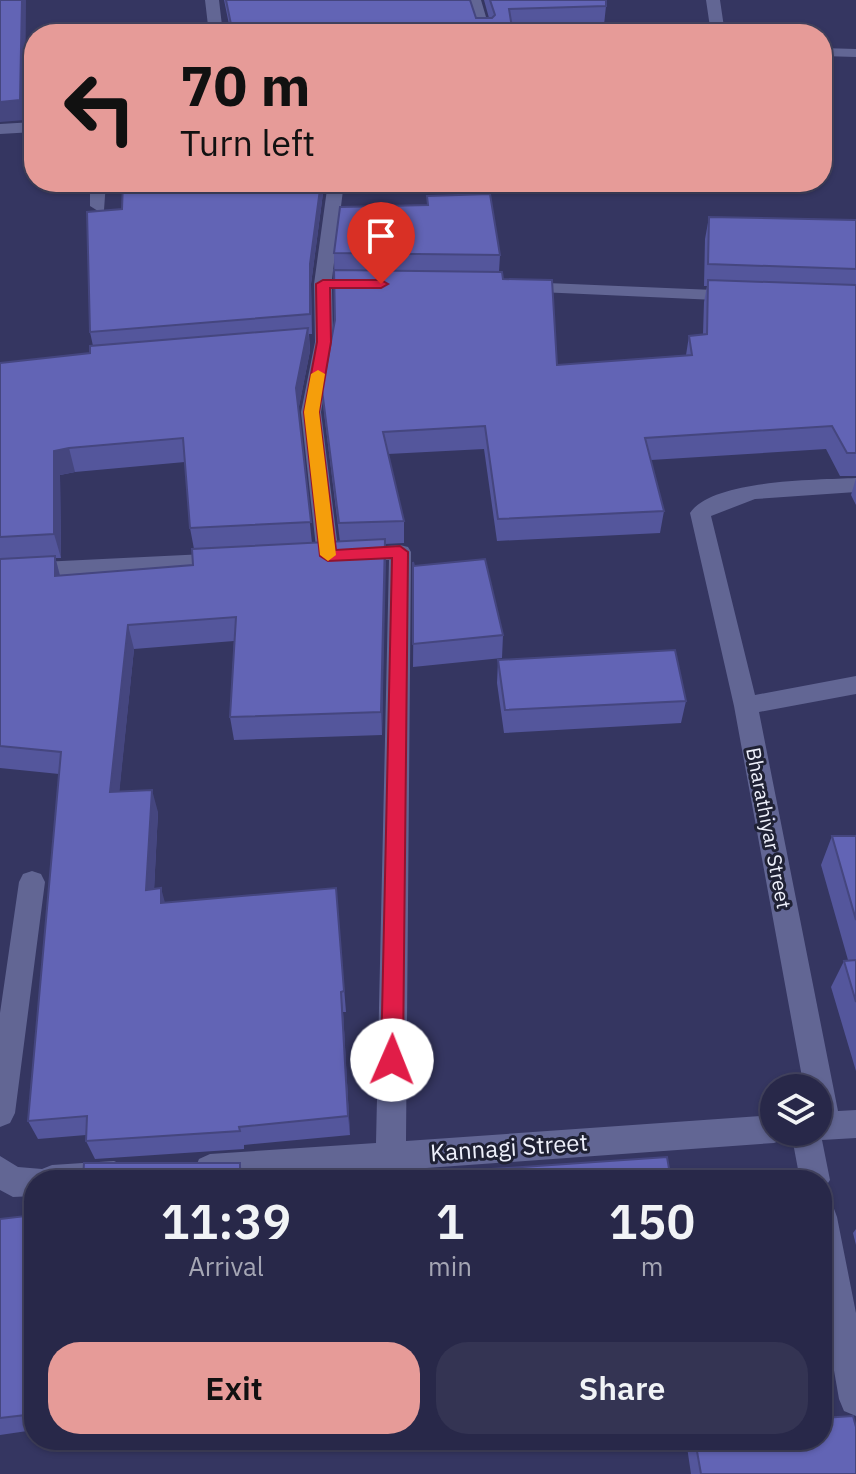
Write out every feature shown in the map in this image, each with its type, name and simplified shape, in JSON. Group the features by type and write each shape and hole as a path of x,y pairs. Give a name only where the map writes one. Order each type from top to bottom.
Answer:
{"street":[{"path":"212,0 215,24"},
{"path":"474,0 481,24"},
{"path":"713,0 717,24"},
{"path":"832,52 856,53"},
{"path":"0,129 24,128"},
{"path":"98,192 98,206"},
{"path":"328,556 311,412 316,343 335,192"},
{"path":"323,284 384,284"},
{"path":"508,286 763,298"},
{"name":"Bharathiyar Street","path":"808,1074 746,706 702,532 700,513 714,503 770,489 856,485"},
{"path":"300,557 400,552 391,1156"},
{"path":"0,572 243,560"},
{"path":"746,706 856,685"},
{"path":"0,1113 32,882"},
{"path":"832,1126 856,1124"},
{"name":"Kannagi Street","path":"189,1170 760,1130"},
{"name":"Bharathiyar Street","path":"815,1170 816,1146"},
{"path":"0,1171 13,1182 24,1181"},
{"path":"832,1271 856,1399"}],"building":[{"path":"0,0 22,0 20,100 0,102"},
{"path":"226,0 470,0 476,18 492,18 495,15 490,0 606,0 606,6 509,9 511,24 231,24"},
{"path":"123,192 320,192 310,264 310,314 90,332 87,212 122,209"},
{"path":"490,194 500,255 334,253 340,207 428,205 427,196"},
{"path":"709,217 856,220 856,269 708,264"},
{"path":"334,270 502,272 503,279 552,280 557,365 692,355 689,336 707,334 708,280 856,285 856,453 847,453 832,426 645,438 664,511 498,519 485,426 383,432 404,521 339,523 322,390 335,320"},
{"path":"308,328 296,388 311,522 190,528 183,438 54,451 54,534 0,537 0,363 90,353 90,346"},
{"path":"385,539 381,712 230,717 236,617 128,625 110,792 152,790 146,890 161,888 161,903 336,888 344,991 341,992 348,1116 239,1127 240,1131 86,1141 87,1116 28,1121 61,752 0,746 0,559 55,556 55,576 193,565 192,549"},
{"path":"485,559 503,635 413,644 413,562 414,566"},
{"path":"675,650 686,701 505,710 498,660"},
{"path":"832,836 856,836 856,920"},
{"path":"856,960 856,1002 844,961"},
{"path":"667,1157 669,1170 492,1170"},
{"path":"84,1163 240,1163 240,1170 84,1170"},
{"path":"24,1216 24,1415 0,1418 0,1219"},
{"path":"853,1416 856,1427 856,1474 701,1474 697,1450 832,1450 832,1417"}],"slow traffic":[{"path":"318,374 311,412 328,555"}],"route":[{"path":"381,284 323,284 324,342 311,412 328,556 400,552 392,1060"}]}
